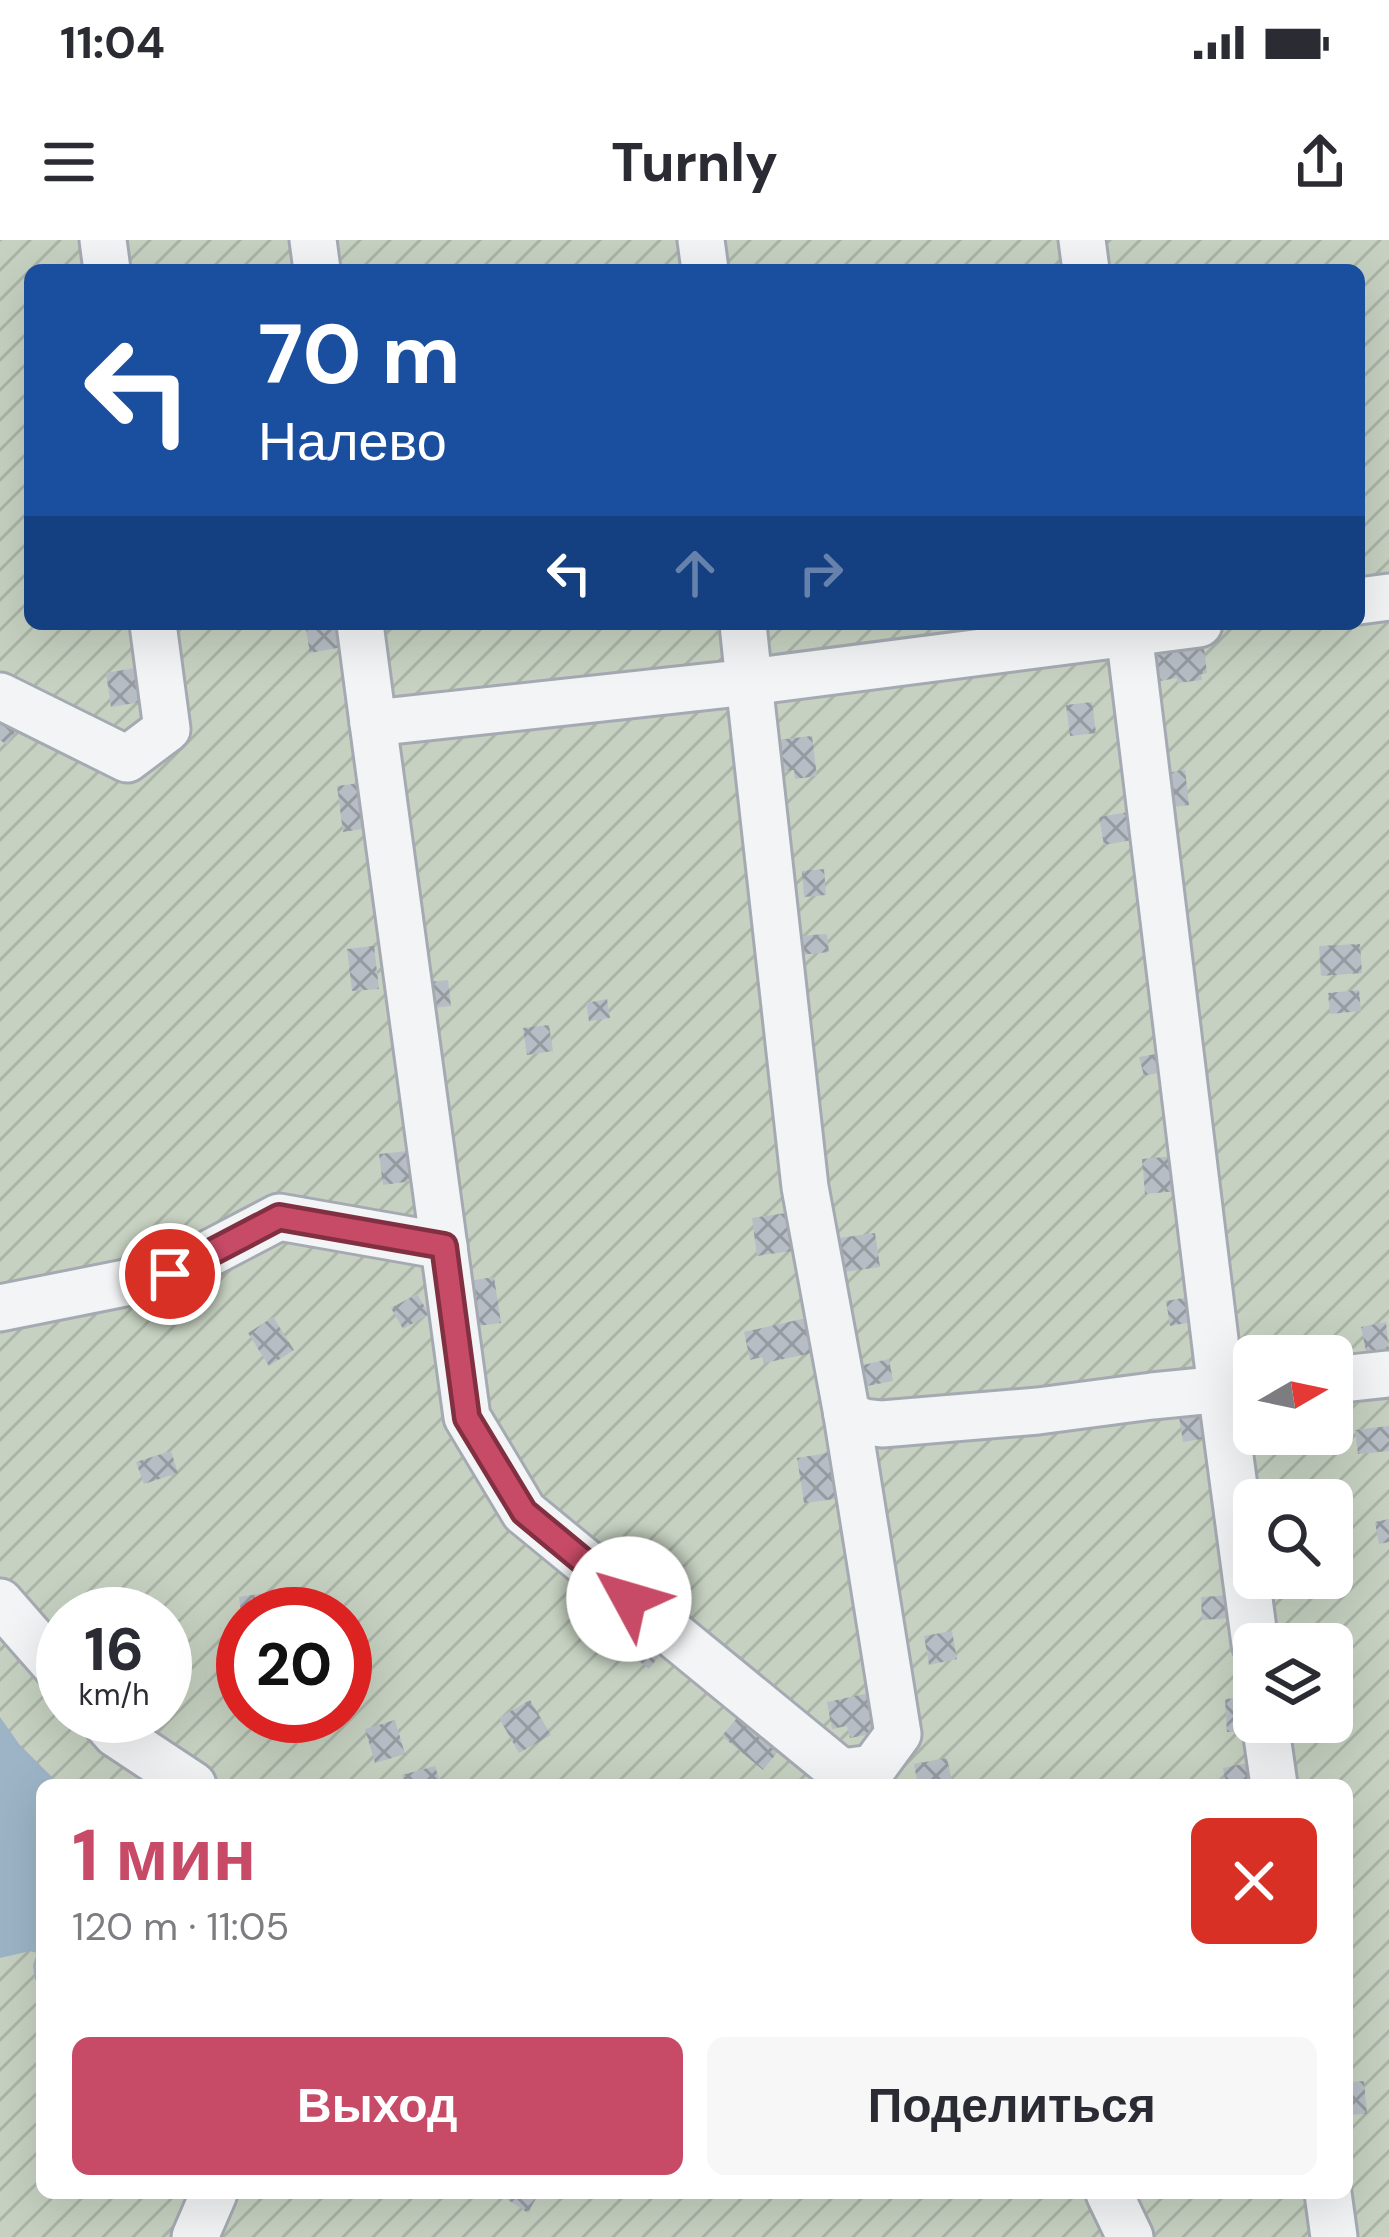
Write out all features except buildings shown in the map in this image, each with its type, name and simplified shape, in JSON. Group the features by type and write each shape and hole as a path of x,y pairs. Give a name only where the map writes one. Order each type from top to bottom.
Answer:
{"lane":[{"path":"0,696 127,759 167,728 154,630"},
{"path":"361,630 467,1418 524,1512 841,1772 879,1776 898,1734 805,1187 743,630"},
{"path":"373,723 749,682 1122,630"},
{"path":"1129,630 1233,1360"},
{"path":"0,1308 170,1274 279,1217 444,1246"},
{"path":"1353,1378 1389,1374"},
{"path":"847,1415 882,1424 1233,1388"},
{"path":"1242,1455 1254,1623"},
{"path":"0,1602 36,1643"},
{"path":"130,1743 184,1779"},
{"path":"1268,1743 1273,1779"},
{"path":"195,2237 211,2199"},
{"path":"1112,2199 1130,2237"},
{"path":"1329,2199 1334,2237"}],"green space":[{"path":"0,240 1389,240 1389,2237 0,2237"}],"water":[{"path":"0,1717 54,1779 36,1779 36,1953 0,1958"}],"route":[{"path":"170,1274 279,1217 444,1246 467,1418 524,1512 629,1599"}]}
